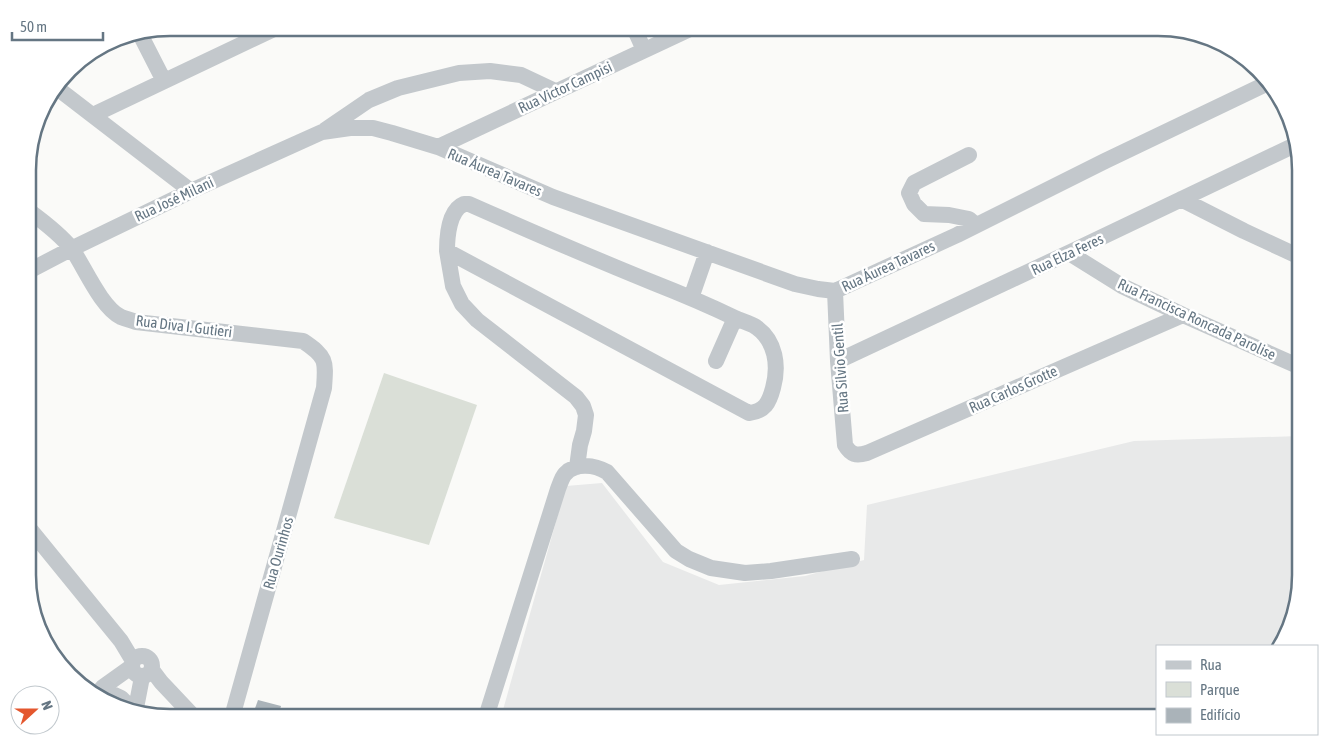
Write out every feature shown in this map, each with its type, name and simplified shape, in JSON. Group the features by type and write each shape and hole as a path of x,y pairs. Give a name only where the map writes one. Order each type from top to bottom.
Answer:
{"street":[{"path":"93,115 259,36"},
{"path":"638,36 644,50"},
{"name":"Rua Victor Campisi","path":"438,147 675,36"},
{"path":"143,39 164,81"},
{"name":"Rua José Milani","path":"36,267 190,191 322,132 369,100 398,88 459,73 490,72 521,75 555,92"},
{"name":"Rua Áurea Tavares","path":"438,147 553,196 795,284 835,291 976,225 1261,86"},
{"path":"62,92 190,191"},
{"name":"Rua José Milani","path":"322,132 350,128 373,128 438,147"},
{"name":"Rua Elza Feres","path":"838,361 1290,149"},
{"path":"969,155 914,183 909,193 914,204 924,214 949,215 969,219 976,225"},
{"path":"1181,199 1291,253"},
{"path":"447,251 749,413 757,412 767,404 773,388 776,363 773,347 756,327 718,309 593,258 469,204 464,204 456,209 448,232 447,251 453,286 462,304 477,320 576,397 583,406 586,415 577,466"},
{"name":"Rua Diva I. Gutieri","path":"36,217 72,249 105,302 120,317 136,322 303,341 314,348 322,357 325,365 324,388"},
{"path":"691,298 707,252"},
{"name":"Rua Francisca Roncada Parolise","path":"1069,253 1122,286 1291,362"},
{"name":"Rua Silvio Gentil","path":"835,291 838,361 845,445"},
{"name":"Rua Carlos Grotte","path":"845,445 849,451 861,455 1183,315"},
{"path":"716,361 735,318"},
{"name":"Rua Ourinhos","path":"235,709 324,388"},
{"path":"489,709 558,489 565,474 577,466 599,467 607,472 676,551 689,559 711,568 745,573 772,571 852,559"},
{"path":"36,537 143,670 184,709"},
{"path":"102,689 103,687 143,670"},
{"path":"137,704 143,670"}],"shaded area":[{"path":"1291,436 1291,592 1282,626 1271,645 1156,645 1156,708 503,709 566,486 602,483 663,562 719,585 805,576 864,560 867,505 1134,441"}],"green space":[{"path":"384,373 477,405 429,545 334,518"}],"building":[{"path":"258,700 281,706 280,709 255,709"}]}
